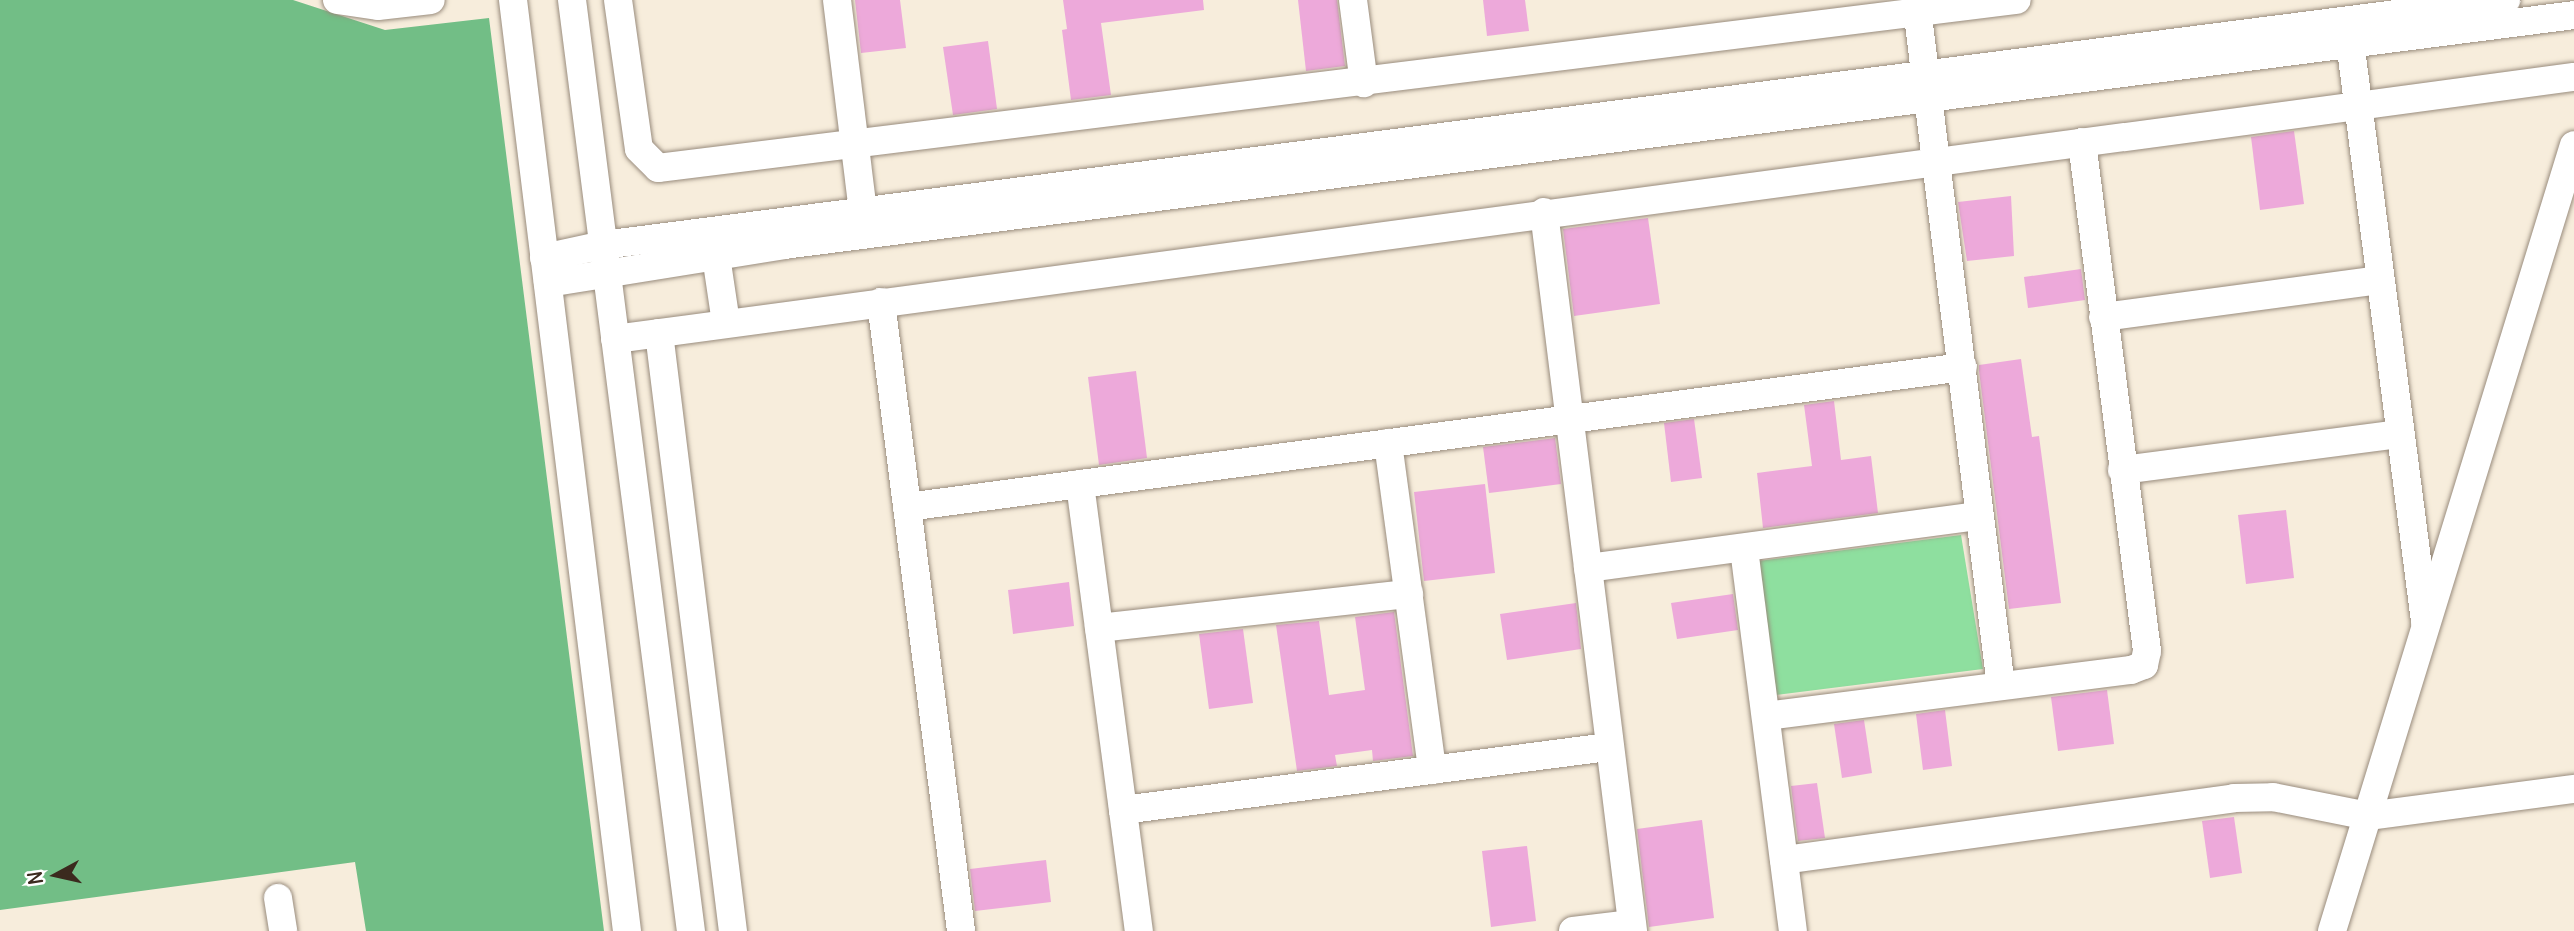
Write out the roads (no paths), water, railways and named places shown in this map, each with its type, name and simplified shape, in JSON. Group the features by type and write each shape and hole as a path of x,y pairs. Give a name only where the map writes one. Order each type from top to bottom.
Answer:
{"street":[{"path":"337,0 378,6 431,0"},
{"path":"513,0 628,931"},
{"path":"572,0 691,931"},
{"path":"618,0 639,149 647,162 659,168 855,147 1364,83 1916,6 2017,0"},
{"path":"837,0 865,224"},
{"path":"1353,0 1364,83"},
{"path":"2349,32 2506,0"},
{"path":"1916,6 2001,686"},
{"path":"546,271 605,258 2349,32 2574,15"},
{"path":"2349,32 2426,627"},
{"path":"615,339 1937,159 2359,107 2574,77"},
{"path":"1766,716 2131,670 2144,664 2147,651 2082,142"},
{"path":"2332,931 2574,145"},
{"path":"1544,212 1633,927 1573,931"},
{"path":"605,258 716,256 865,224"},
{"path":"716,256 726,323"},
{"path":"2103,317 2381,281"},
{"path":"881,302 961,931"},
{"path":"659,333 733,931"},
{"path":"908,507 1963,367"},
{"path":"2122,470 2400,434"},
{"path":"1388,443 1432,770"},
{"path":"1080,484 1139,931"},
{"path":"1588,568 1980,516"},
{"path":"1744,549 1793,931"},
{"path":"1099,628 1409,594"},
{"path":"1123,810 1609,747"},
{"path":"1784,860 2234,798 2273,797 2368,816 2574,789"},
{"path":"278,898 283,931"}]}
